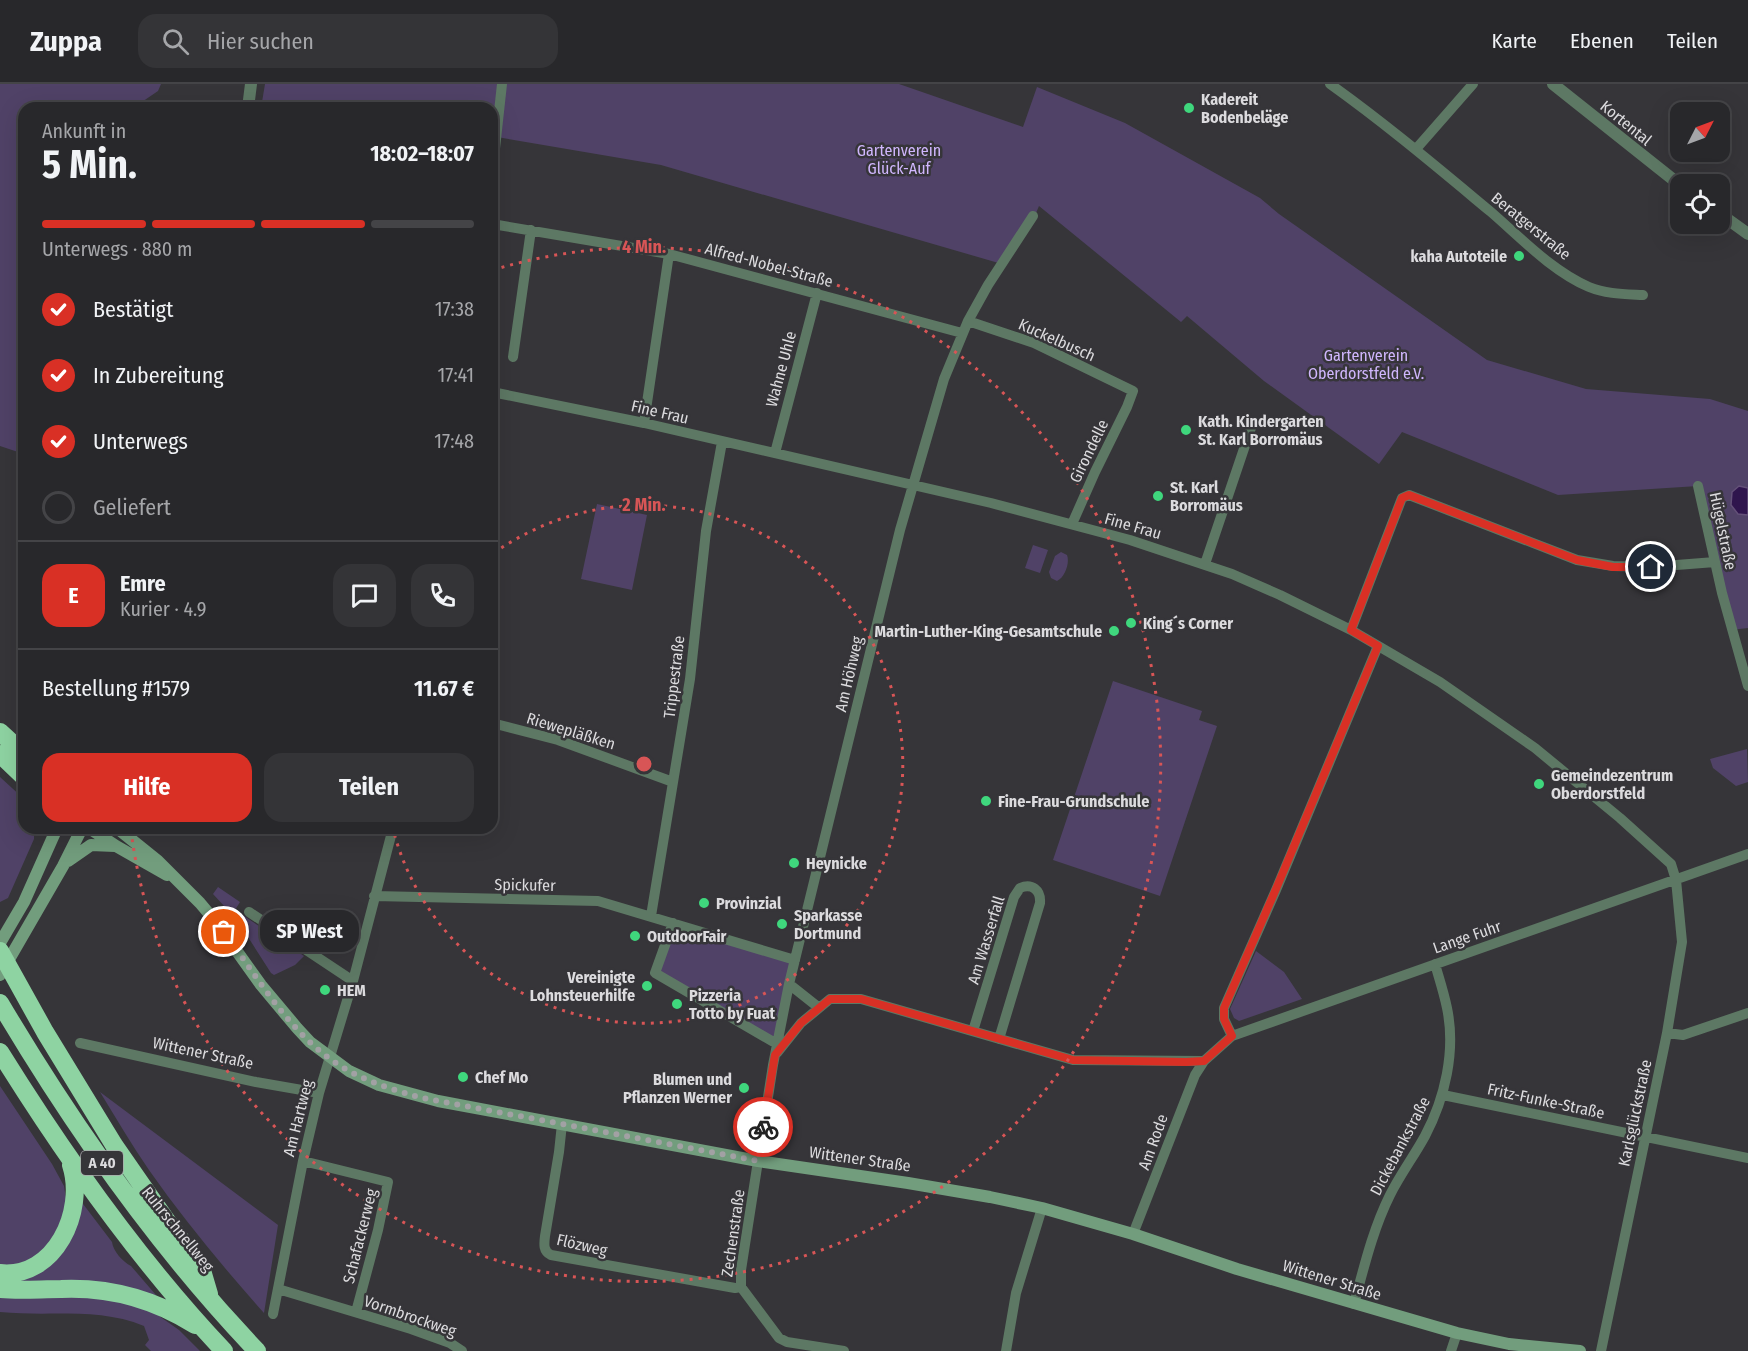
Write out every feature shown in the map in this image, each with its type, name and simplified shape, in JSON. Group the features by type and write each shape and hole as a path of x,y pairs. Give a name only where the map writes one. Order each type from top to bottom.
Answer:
{"highway":[{"path":"0,732 18,748"},
{"path":"0,754 18,771"},
{"path":"0,951 45,1032 114,1145 201,1267 210,1298"},
{"name":"Ruhrschnellweg","path":"4,1010 64,1107 108,1170 159,1238 257,1351"},
{"name":"A 40","path":"0,1052 65,1153 141,1254 224,1351"},
{"path":"0,1273 18,1272 39,1263 54,1251 66,1233 72,1214 75,1189 72,1168 65,1153"},
{"path":"0,1289 84,1289 121,1293 172,1313 210,1336"}],"main road":[{"path":"0,943 24,902 54,834"},
{"path":"0,975 79,834"},
{"name":"Wittener Straße","path":"98,834 176,880"},
{"name":"Wittener Straße","path":"124,834 158,861 216,921 279,1008 297,1028 330,1058 349,1071 394,1090 418,1097 758,1161 908,1183 1042,1208 1133,1234 1237,1269 1457,1333 1509,1344 1580,1351"},
{"path":"63,866 91,845 116,846"}],"street":[{"path":"249,102 251,84"},
{"path":"498,121 502,84"},
{"name":"Beratgerstraße","path":"1330,84 1416,149 1558,269 1589,287 1616,294 1642,295"},
{"path":"1416,149 1473,84"},
{"name":"Kortental","path":"1553,84 1670,177"},
{"name":"Am Höhweg","path":"758,1161 789,984 867,660 912,485 944,379 962,333 988,285 1033,216"},
{"path":"1730,221 1748,234"},
{"name":"Alfred-Nobel-Straße","path":"498,225 669,254 962,333"},
{"path":"513,357 531,230"},
{"path":"645,423 669,254"},
{"name":"Wahne Uhle","path":"775,453 817,293"},
{"name":"Kuckelbusch","path":"968,321 1034,343 1133,391"},
{"name":"Girondelle","path":"1072,524 1133,391"},
{"name":"Fine Frau","path":"498,393 645,423 1072,524 1205,564 1259,585 1351,630 1440,682 1534,748 1620,818 1671,864 1676,880"},
{"path":"1205,564 1253,422"},
{"path":"1249,436 1263,441"},
{"name":"Trippestraße","path":"651,916 690,679 706,531 722,442"},
{"name":"Hügelstraße","path":"1698,486 1729,621 1748,686"},
{"path":"1351,630 1402,498 1409,495 1577,560 1613,567 1651,567 1715,562"},
{"path":"1232,1036 1224,1019 1224,1008 1378,646"},
{"name":"Riewepläßken","path":"498,725 558,740 673,782"},
{"name":"Am Hartweg","path":"273,1314 303,1161 319,1093 353,981 391,834"},
{"name":"Lange Fuhr","path":"1204,1061 1232,1036 1748,854"},
{"name":"Karlsglückstraße","path":"1601,1351 1667,1033 1682,942 1676,880"},
{"name":"Am Wasserfall","path":"973,1031 1014,897 1020,888 1029,886 1039,893 1040,903 999,1039"},
{"name":"Spickufer","path":"374,896 598,902 673,922 795,960"},
{"path":"249,912 353,981"},
{"path":"673,922 655,973 776,1050 801,1023 830,999 861,999 1073,1060 1204,1061"},
{"name":"Dickebankstraße","path":"1354,1304 1368,1252 1390,1195 1424,1137 1443,1095 1450,1027 1435,964"},
{"path":"789,984 818,1007"},
{"path":"1667,1033 1683,1035 1748,1013"},
{"name":"Wittener Straße","path":"80,1043 256,1082 319,1093"},
{"name":"Am Rode","path":"1133,1234 1185,1097 1204,1061"},
{"name":"Fritz-Funke-Straße","path":"1443,1095 1748,1158"},
{"name":"Flözweg","path":"562,1124 560,1152 545,1236 546,1253 611,1267 735,1288 741,1287"},
{"name":"Schafackerweg","path":"303,1161 388,1182 356,1312"},
{"name":"Zechenstraße","path":"758,1161 741,1270 741,1287 785,1346 844,1351"},
{"path":"1006,1351 1016,1293 1042,1208"},
{"name":"Vormbrockweg","path":"278,1289 411,1329 450,1343 462,1351"},
{"path":"1451,1351 1457,1333"}],"green space":[{"path":"0,84 161,84 158,91 142,102 18,102 18,452 0,446"},
{"path":"265,84 899,84 1023,127 1037,87 1125,123 1260,198 1279,214 1487,360 1586,389 1710,399 1748,411 1748,628 1731,630 1698,486 1558,495 1402,432 1379,464 1264,381 1187,316 1181,322 1039,206 1002,264 661,165 498,137 498,102 262,102"},
{"path":"597,504 647,515 632,590 581,579"},
{"path":"1033,545 1048,550 1040,573 1025,568"},
{"path":"1061,552 1067,555 1068,562 1064,573 1057,581 1051,578 1049,572 1055,556"},
{"path":"1113,681 1202,711 1199,720 1217,726 1160,896 1053,860"},
{"path":"1747,749 1748,782 1736,786 1713,768 1710,759"},
{"path":"0,777 18,794 18,834 34,834 34,839 8,898 0,902"},
{"path":"218,887 240,902 235,910 304,956 295,965 274,975 271,973 237,920 213,894"},
{"path":"673,923 795,960 777,1044 655,973"},
{"path":"1256,951 1284,972 1302,999 1239,1021 1234,1018 1230,1009"},
{"path":"0,1086 52,1164 64,1186 67,1205 64,1223 35,1260 0,1267"},
{"path":"100,1092 278,1225 264,1313 204,1243 162,1189"},
{"path":"77,1196 112,1242 119,1256 131,1266 168,1309 11,1279 40,1270"},
{"path":"0,1295 100,1295 152,1311 179,1330 200,1351 151,1351 145,1345 149,1340 144,1326 109,1316 0,1312"}],"shaded area":[{"path":"1739,486 1748,488 1748,515 1738,514 1731,505 1732,492"}],"way so far":[{"path":"224,932 261,985 310,1042 349,1071 379,1085 418,1097 758,1161 763,1127"}],"place":[{"name":"Kadereit Bodenbeläge","path":"1189,108"},
{"name":"kaha Autoteile","path":"1519,256"},
{"name":"Kath. Kindergarten St. Karl Borromäus","path":"1186,430"},
{"name":"St. Karl Borromäus","path":"1158,496"},
{"name":"King´s Corner","path":"1131,623"},
{"name":"Martin-Luther-King-Gesamtschule","path":"1114,631"},
{"name":"Gemeindezentrum Oberdorstfeld","path":"1539,784"},
{"name":"Fine-Frau-Grundschule","path":"986,801"},
{"name":"Heynicke","path":"794,863"},
{"name":"Provinzial","path":"704,903"},
{"name":"Sparkasse Dortmund","path":"782,924"},
{"name":"SP West","path":"224,932"},
{"name":"OutdoorFair","path":"635,936"},
{"name":"Vereinigte Lohnsteuerhilfe","path":"647,986"},
{"name":"HEM","path":"325,990"},
{"name":"Pizzeria Totto by Fuat","path":"677,1004"},
{"name":"Chef Mo","path":"463,1077"},
{"name":"Blumen und Pflanzen Werner","path":"744,1088"}],"route":[{"path":"763,1127 775,1055 801,1023 830,999 861,999 1073,1060 1204,1061 1232,1036 1224,1019 1224,1008 1378,646 1351,630 1402,498 1409,495 1577,560 1613,567 1651,567"}],"park label":[{"name":"Gartenverein Glück-Auf","path":"899,159"},
{"name":"Gartenverein Oberdorstfeld e.V.","path":"1366,364"}]}
